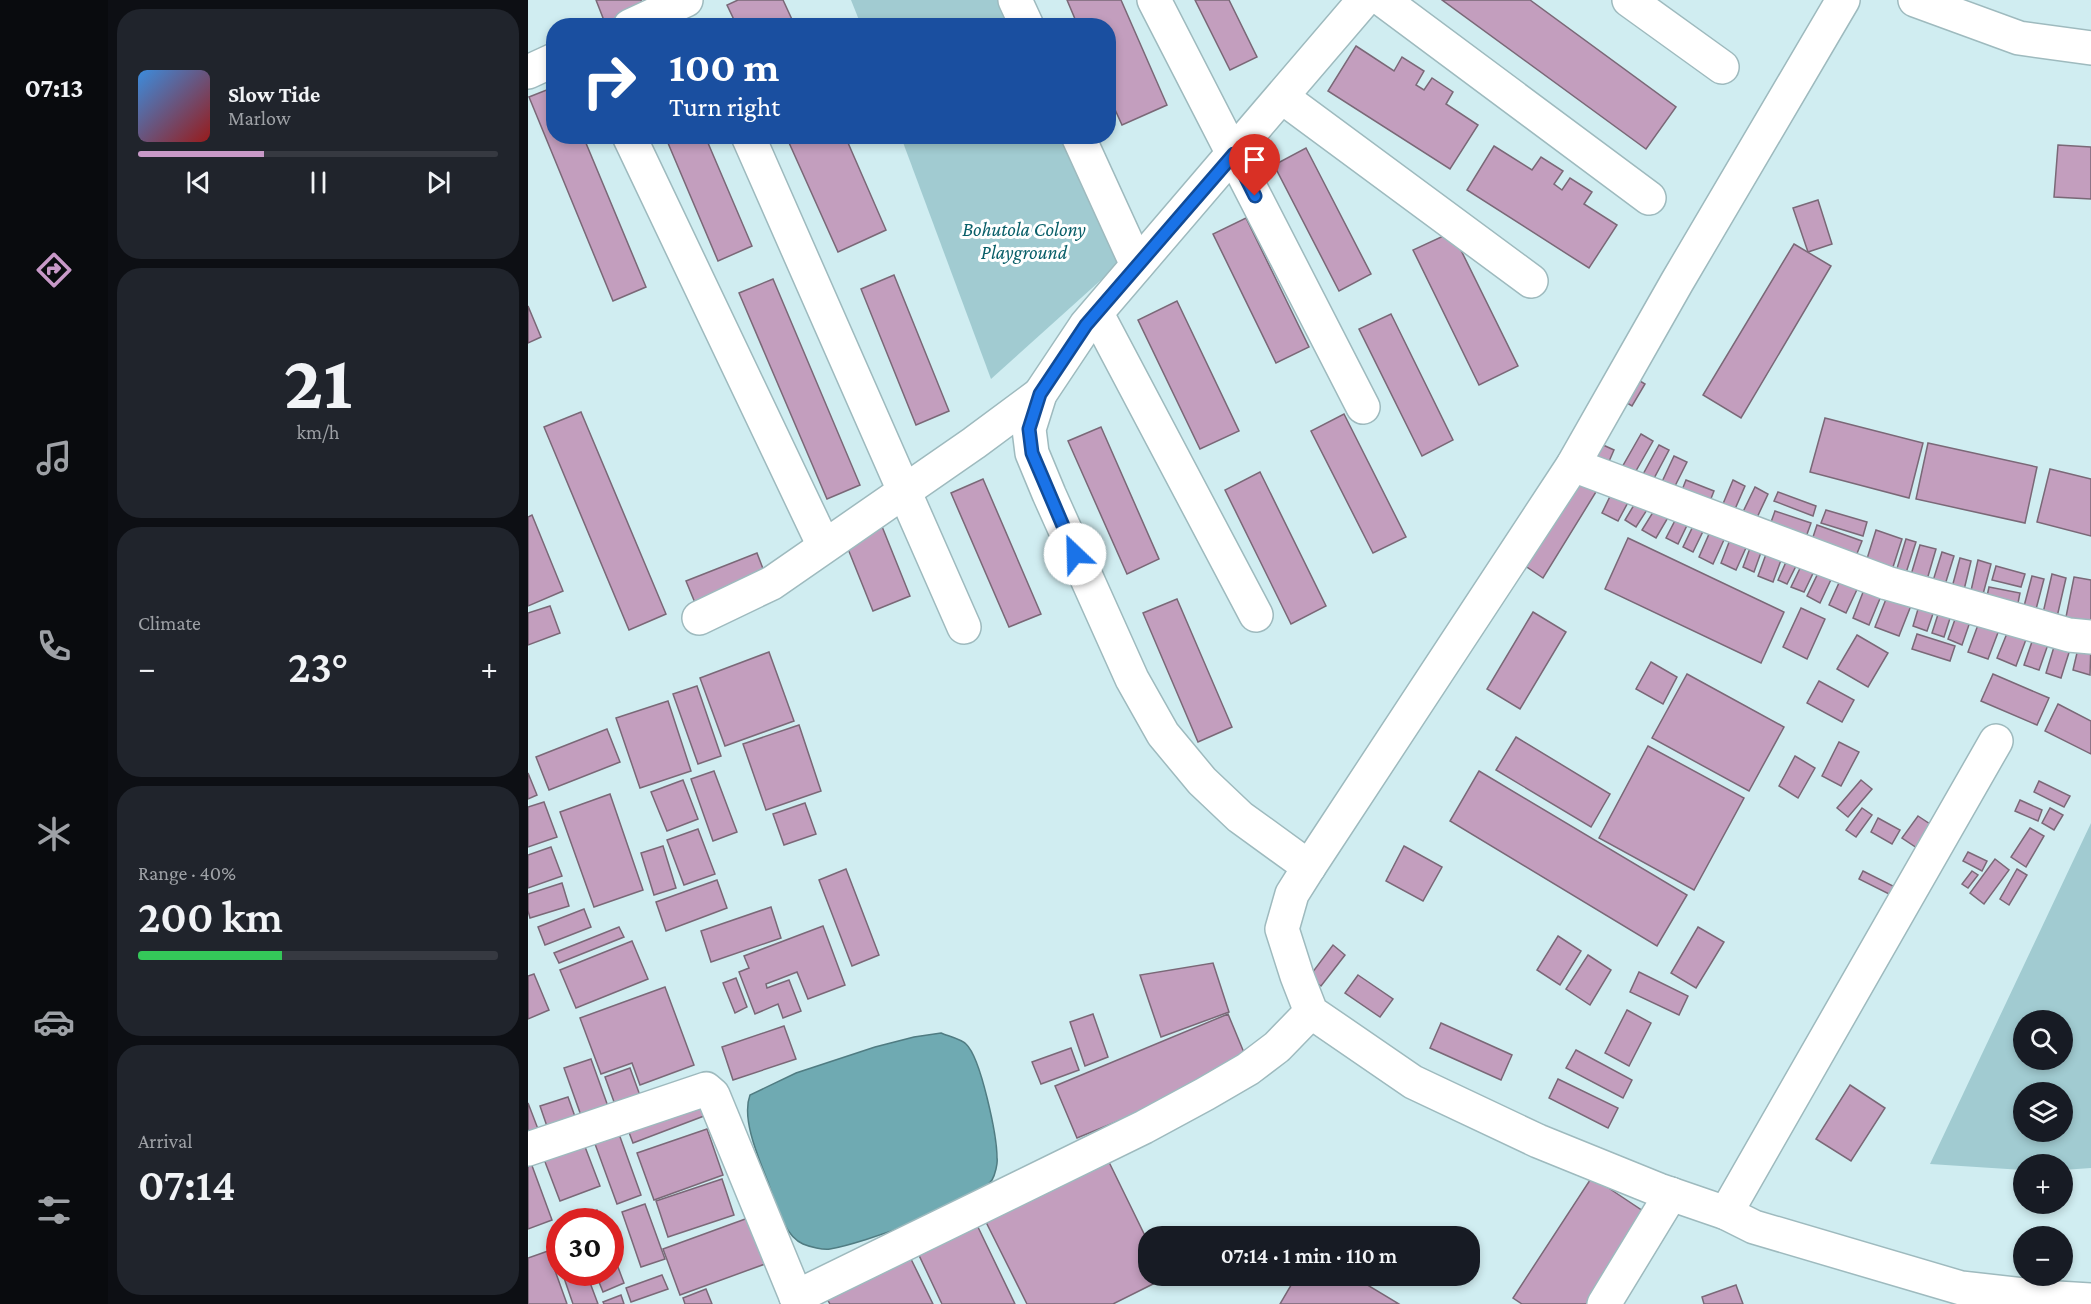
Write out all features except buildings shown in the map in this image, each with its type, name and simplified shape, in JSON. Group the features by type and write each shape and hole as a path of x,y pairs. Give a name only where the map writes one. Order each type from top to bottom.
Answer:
{"street":[{"path":"648,18 687,0 695,18"},
{"path":"1015,0 1023,18"},
{"path":"1154,0 1363,407"},
{"path":"1309,867 1240,817 1202,782 1162,734 1132,680 1032,453 1029,429 1040,394 1086,325 1364,0"},
{"path":"1383,0 1649,198"},
{"path":"1629,0 1722,67"},
{"path":"1843,0 1677,282 1573,465 1292,894 1282,929 1311,1012 1413,1082 1538,1141 1671,1194 1726,1213 1754,1227 1961,1288 2091,1300"},
{"path":"1916,0 2019,38 2091,48"},
{"path":"528,72 546,64"},
{"path":"1281,97 1531,281"},
{"path":"633,144 824,546"},
{"path":"752,144 964,627"},
{"path":"1082,144 1137,266"},
{"path":"1097,314 1256,615"},
{"path":"699,618 772,583 974,443 1040,394"},
{"path":"1573,465 1887,583 2069,635 2091,637"},
{"path":"1726,1213 1996,741"},
{"path":"528,1149 706,1089 713,1095 798,1300 1144,1127 1205,1094 1248,1069 1277,1047 1311,1012"},
{"path":"1604,1304 1671,1194"}],"green space":[{"path":"851,0 1002,0 1011,18 858,18"},
{"name":"Bohutola Colony Playground","path":"904,144 1067,144 1121,262 991,379"},
{"path":"2091,823 2091,1168 2073,1169 2073,1154 2013,1154 2013,1169 1930,1164"}],"shaded area":[{"path":"941,1033 966,1044 977,1065 987,1098 996,1147 997,1163 992,1180 982,1190 942,1211 917,1222 845,1246 820,1249 796,1240 781,1217 756,1151 749,1127 750,1095 796,1073 875,1047"}],"route":[{"path":"1075,554 1032,453 1029,429 1040,394 1086,325 1234,154 1255,196"}]}
